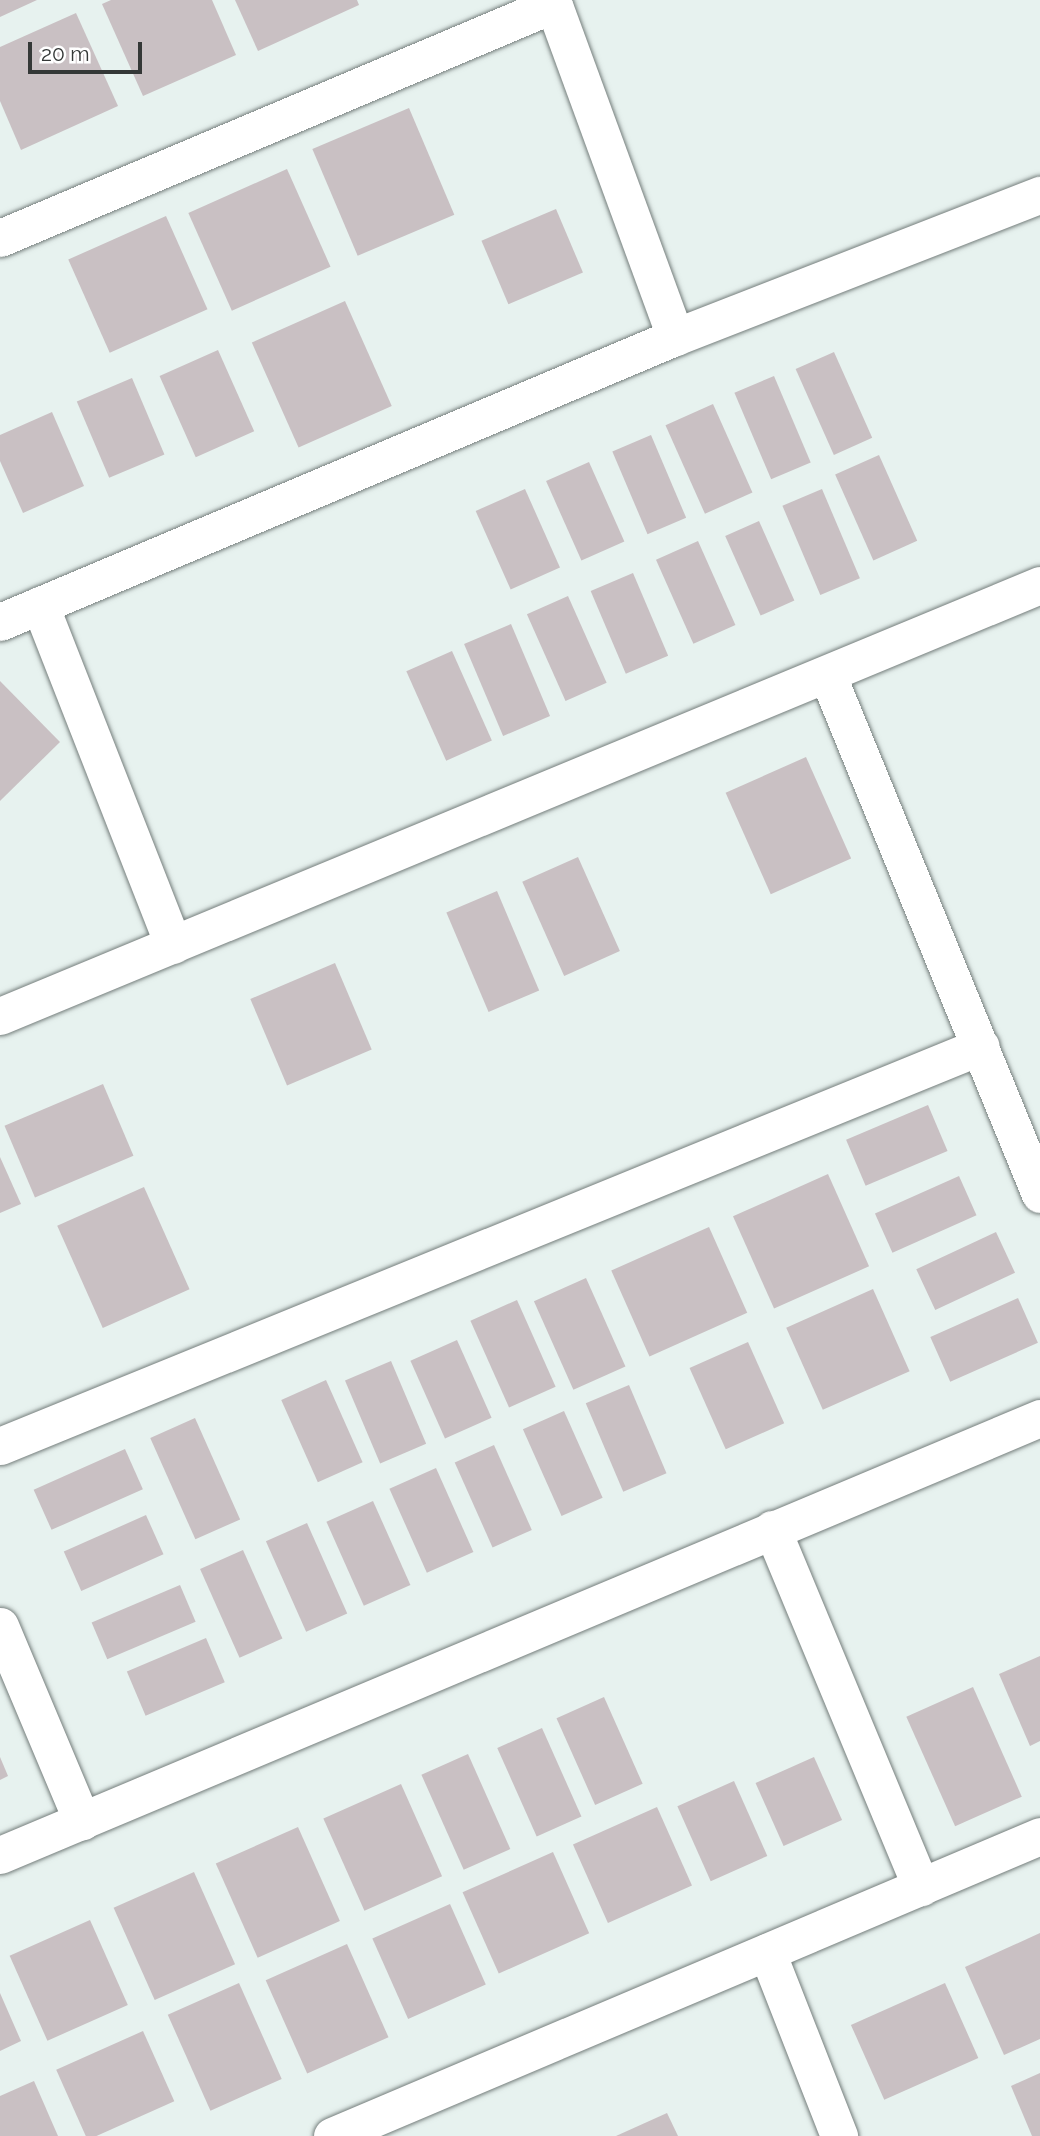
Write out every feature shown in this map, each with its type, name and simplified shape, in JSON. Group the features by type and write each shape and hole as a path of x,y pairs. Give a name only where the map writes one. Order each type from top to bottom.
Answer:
{"street":[{"path":"0,238 553,2 675,337"},
{"path":"0,622 675,337 1040,195"},
{"path":"0,1016 1040,585"},
{"path":"40,605 173,945"},
{"path":"827,674 1040,1194"},
{"path":"0,1446 981,1046"},
{"path":"0,1856 1040,1418"},
{"path":"772,1529 921,1886"},
{"path":"0,1626 82,1821"},
{"path":"332,2136 1040,1836"},
{"path":"767,1952 839,2136"}],"building":[{"path":"0,0 37,0 0,17"},
{"path":"111,0 212,0 236,55 143,96 102,4"},
{"path":"235,0 357,0 359,5 258,51"},
{"path":"76,13 118,106 21,150 0,101 0,47"},
{"path":"409,108 454,215 358,256 312,149"},
{"path":"287,169 331,267 232,311 188,213"},
{"path":"556,209 583,273 508,304 481,241"},
{"path":"166,216 207,309 110,353 68,260"},
{"path":"345,301 392,406 299,448 252,342"},
{"path":"218,350 254,431 196,457 160,376"},
{"path":"834,352 872,438 834,455 796,369"},
{"path":"774,376 811,463 771,479 734,393"},
{"path":"132,378 164,454 109,478 77,401"},
{"path":"713,404 752,493 705,514 665,425"},
{"path":"52,412 84,486 23,513 0,461 0,435"},
{"path":"651,435 686,518 648,534 612,451"},
{"path":"879,455 917,541 873,560 835,475"},
{"path":"589,462 624,541 581,561 546,481"},
{"path":"525,489 560,568 511,590 476,511"},
{"path":"822,489 860,578 820,595 782,506"},
{"path":"759,521 794,600 761,616 725,536"},
{"path":"698,541 735,625 693,644 656,560"},
{"path":"633,573 668,656 626,674 591,591"},
{"path":"568,596 607,683 566,701 527,614"},
{"path":"511,624 550,716 503,736 464,644"},
{"path":"452,651 492,741 446,761 406,671"},
{"path":"0,681 60,742 0,801"},
{"path":"806,757 851,858 771,894 726,793"},
{"path":"578,857 620,951 564,976 522,882"},
{"path":"497,891 539,990 489,1012 446,912"},
{"path":"335,963 372,1050 287,1085 250,999"},
{"path":"103,1084 133,1156 35,1198 5,1126"},
{"path":"928,1105 948,1151 866,1186 846,1140"},
{"path":"0,1157 21,1204 0,1213"},
{"path":"828,1174 869,1266 774,1309 733,1216"},
{"path":"959,1176 976,1215 892,1253 875,1213"},
{"path":"144,1187 190,1289 103,1328 57,1226"},
{"path":"709,1227 747,1313 649,1356 611,1271"},
{"path":"996,1232 1015,1273 935,1310 916,1269"},
{"path":"586,1278 625,1367 573,1390 534,1301"},
{"path":"873,1289 910,1371 823,1410 786,1328"},
{"path":"1018,1298 1038,1343 950,1382 930,1337"},
{"path":"517,1300 556,1387 509,1408 470,1321"},
{"path":"457,1340 492,1418 445,1438 410,1361"},
{"path":"748,1342 784,1423 726,1449 690,1368"},
{"path":"391,1361 426,1444 380,1463 345,1381"},
{"path":"326,1380 363,1462 318,1482 281,1400"},
{"path":"629,1385 667,1473 623,1492 586,1403"},
{"path":"564,1411 603,1498 562,1516 523,1429"},
{"path":"195,1418 240,1519 195,1539 150,1438"},
{"path":"494,1445 532,1530 493,1547 455,1462"},
{"path":"125,1449 143,1489 52,1530 34,1490"},
{"path":"436,1468 473,1552 427,1573 389,1489"},
{"path":"373,1501 410,1585 364,1606 326,1522"},
{"path":"146,1515 163,1554 81,1591 64,1552"},
{"path":"307,1523 347,1613 306,1632 266,1541"},
{"path":"243,1550 282,1639 240,1658 200,1569"},
{"path":"180,1585 196,1622 107,1659 92,1623"},
{"path":"206,1638 225,1682 146,1716 127,1672"},
{"path":"1040,1656 1040,1741 1030,1746 999,1674"},
{"path":"973,1687 1022,1797 955,1826 906,1717"},
{"path":"604,1697 643,1784 595,1805 556,1718"},
{"path":"542,1728 581,1817 537,1837 497,1748"},
{"path":"468,1754 510,1849 464,1870 421,1775"},
{"path":"0,1757 8,1776 0,1780"},
{"path":"814,1757 842,1820 784,1846 756,1783"},
{"path":"734,1781 767,1856 711,1881 677,1806"},
{"path":"401,1784 442,1876 364,1911 323,1819"},
{"path":"657,1807 692,1886 608,1923 573,1844"},
{"path":"298,1827 340,1921 258,1958 216,1864"},
{"path":"553,1852 589,1933 499,1974 463,1892"},
{"path":"194,1872 235,1964 155,2000 114,1908"},
{"path":"450,1904 486,1984 408,2019 372,1939"},
{"path":"90,1920 128,2005 47,2041 10,1956"},
{"path":"1040,1933 1040,2039 1004,2055 965,1967"},
{"path":"347,1944 388,2037 307,2073 266,1980"},
{"path":"239,1983 282,2079 210,2111 168,2015"},
{"path":"945,1983 978,2058 884,2100 851,2025"},
{"path":"0,1993 21,2041 0,2051"},
{"path":"143,2031 174,2101 96,2136 86,2136 56,2070"},
{"path":"1040,2073 1040,2136 1032,2136 1011,2086"},
{"path":"34,2081 58,2136 0,2136 0,2096"},
{"path":"667,2113 678,2136 616,2136"}]}
